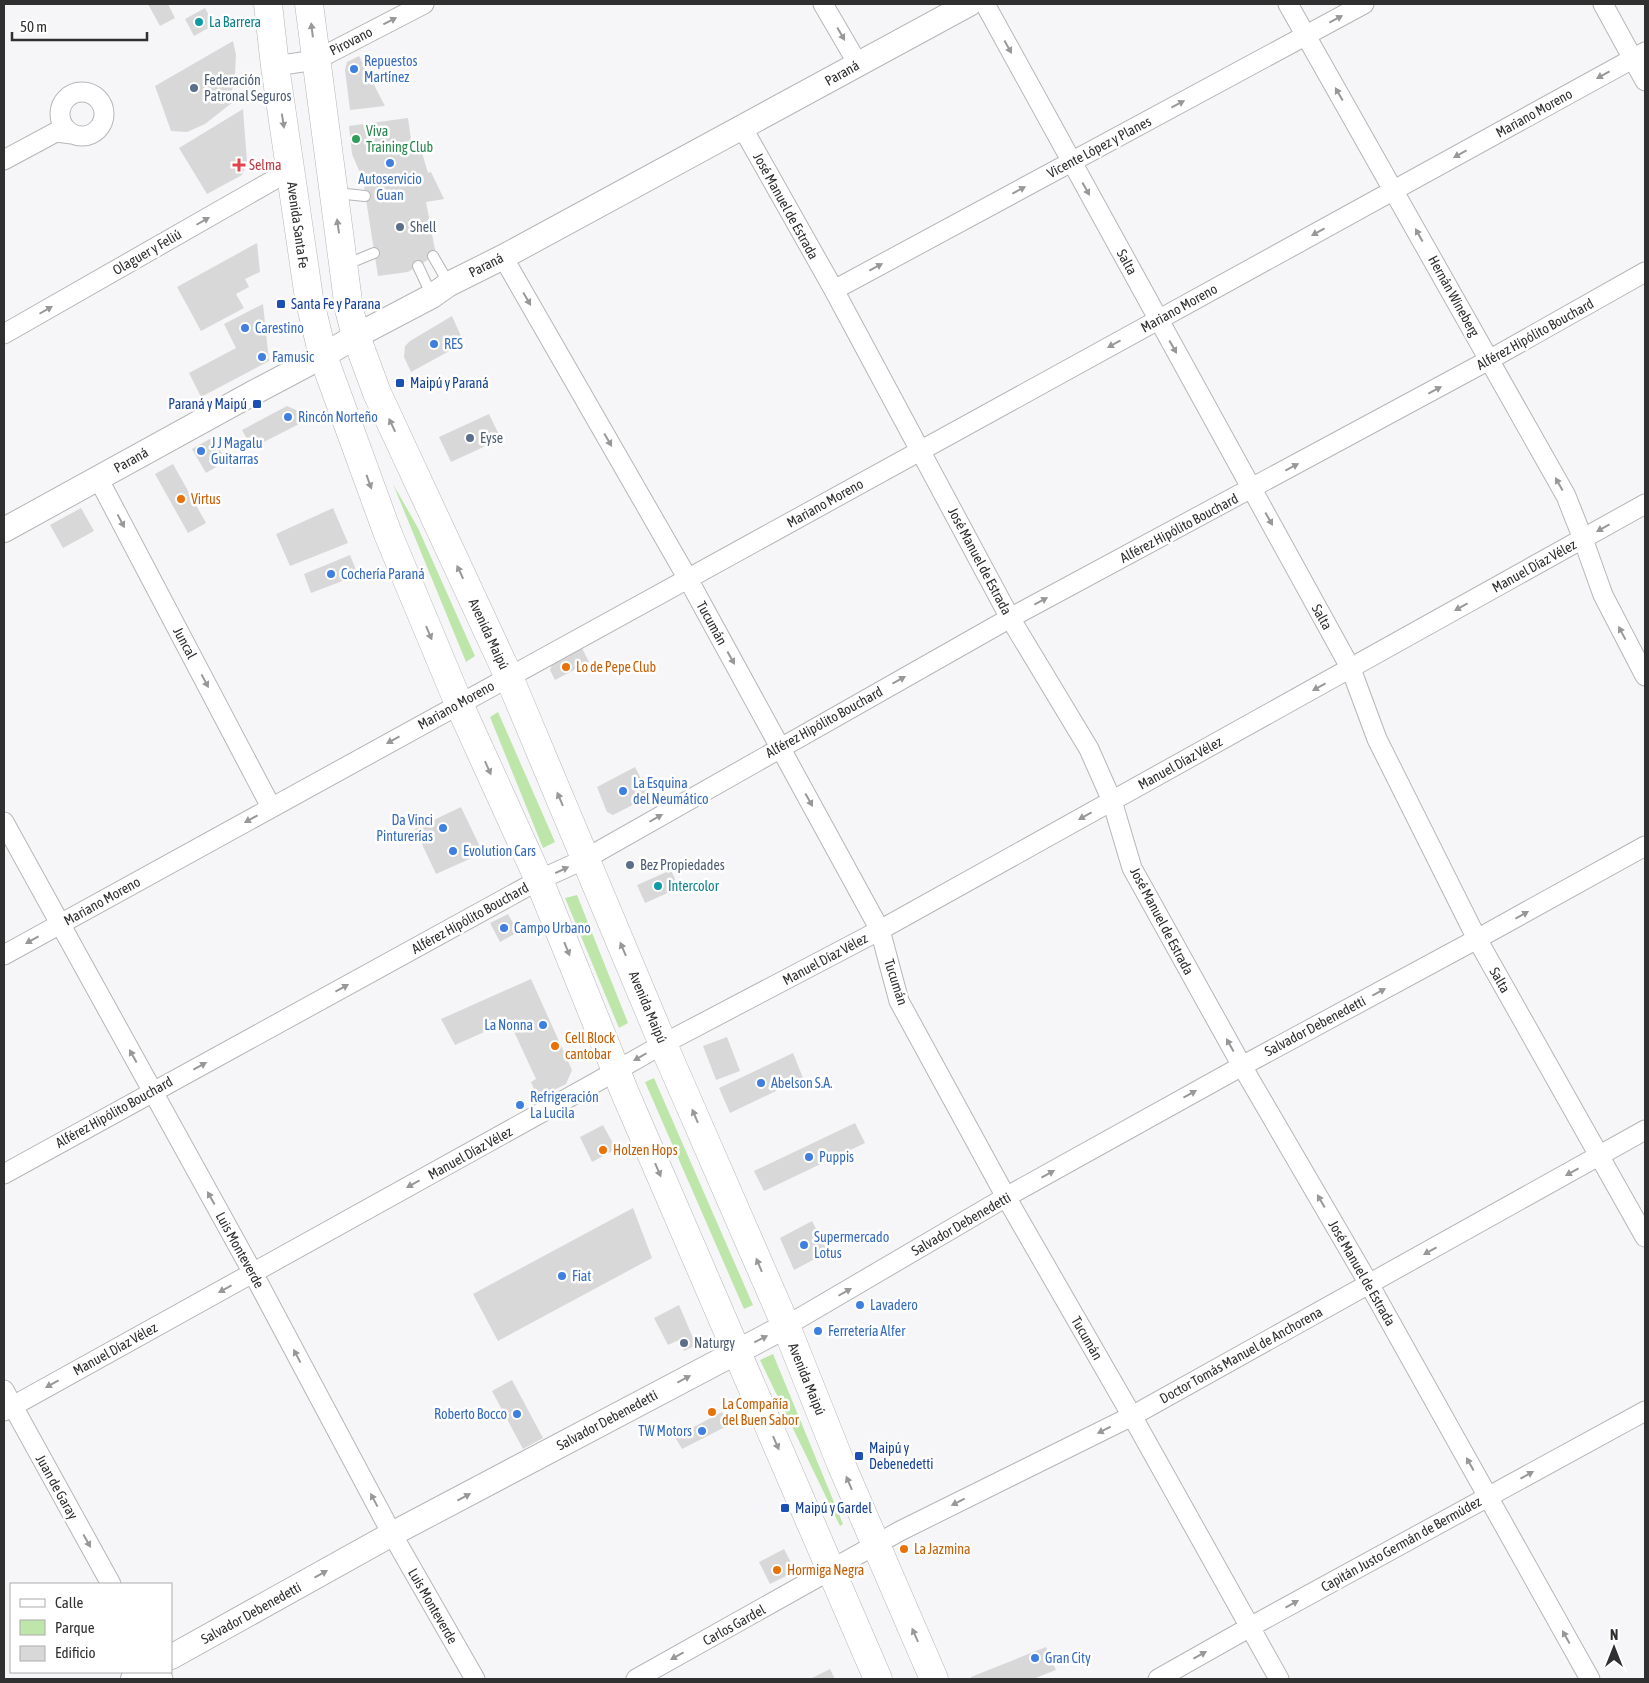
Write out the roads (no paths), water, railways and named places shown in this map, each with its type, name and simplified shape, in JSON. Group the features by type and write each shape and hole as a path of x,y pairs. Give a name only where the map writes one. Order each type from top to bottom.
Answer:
{"main road":[{"name":"Avenida Santa Fe","path":"268,4 275,66 309,298 323,356"},
{"path":"309,4 349,309 356,336"},
{"name":"Avenida Maipú","path":"356,336 376,393 509,677 663,1044 786,1326 841,1464 934,1679"},
{"path":"323,356 388,534 459,704 539,880 616,1071 878,1679"}],"street":[{"name":"Pirovano","path":"275,66 316,60 424,4"},
{"path":"823,4 858,64"},
{"name":"Paraná","path":"4,530 440,290 969,4"},
{"name":"Salta","path":"985,4 1351,669 1376,739 1477,939 1645,1237"},
{"name":"Hernán Wineberg","path":"1288,4 1566,496 1603,595 1645,676"},
{"name":"Vicente López y Planes","path":"834,290 1364,4"},
{"path":"1603,4 1639,55 1645,81"},
{"name":"Mariano Moreno","path":"4,955 1639,55"},
{"name":"José Manuel de Estrada","path":"742,127 834,290 1010,618 1089,748 1112,801 1132,868 1242,1066 1369,1284 1590,1679"},
{"path":"4,160 63,128"},
{"name":"Olaguer y Feliú","path":"4,334 291,170"},
{"name":"Tucumán","path":"502,257 688,579 880,930 899,1001 1006,1198 1132,1416 1278,1679"},
{"name":"Alférez Hipólito Bouchard","path":"4,1174 539,880 585,859 1010,618 1489,360 1645,272"},
{"name":"Juncal","path":"98,478 271,808"},
{"name":"Manuel Díaz Vélez","path":"7,1402 253,1273 663,1044 880,930 1645,504"},
{"name":"Luis Monteverde","path":"4,822 253,1273 392,1534 475,1679"},
{"name":"Salvador Debenedetti","path":"172,1657 392,1534 786,1326 1006,1198 1242,1066 1645,846"},
{"name":"Doctor Tomás Manuel de Anchorena","path":"832,1570 909,1527 1132,1416 1645,1130"},
{"name":"Juan de Garay","path":"7,1402 110,1583"},
{"name":"Capitán Justo Germán de Bermúdez","path":"1158,1679 1645,1411"},
{"name":"Carlos Gardel","path":"636,1679 832,1570"},
{"path":"133,1679 144,1673"}],"lane":[{"path":"333,193 365,196"},
{"path":"344,265 374,253"},
{"path":"434,256 440,290"},
{"path":"418,266 440,290"}],"place":[{"name":"La Barrera","path":"199,22"},
{"name":"Repuestos Martínez","path":"354,69"},
{"name":"Federación Patronal Seguros","path":"194,88"},
{"name":"Viva Training Club","path":"356,139"},
{"name":"Autoservicio Guan","path":"390,163"},
{"name":"Selma","path":"239,165"},
{"name":"Shell","path":"400,227"},
{"name":"Santa Fe y Parana","path":"281,304"},
{"name":"Carestino","path":"245,328"},
{"name":"RES","path":"434,344"},
{"name":"Famusic","path":"262,357"},
{"name":"Maipú y Paraná","path":"400,383"},
{"name":"Paraná y Maipú","path":"257,404"},
{"name":"Rincón Norteño","path":"288,417"},
{"name":"Eyse","path":"470,438"},
{"name":"J J Magalu Guitarras","path":"201,451"},
{"name":"Virtus","path":"181,499"},
{"name":"Cochería Paraná","path":"331,574"},
{"name":"Lo de Pepe Club","path":"566,667"},
{"name":"La Esquina del Neumático","path":"623,791"},
{"name":"Da Vinci Pinturerías","path":"443,828"},
{"name":"Evolution Cars","path":"453,851"},
{"name":"Bez Propiedades","path":"630,865"},
{"name":"Intercolor","path":"658,886"},
{"name":"Campo Urbano","path":"504,928"},
{"name":"La Nonna","path":"543,1025"},
{"name":"Cell Block cantobar","path":"555,1046"},
{"name":"Abelson S.A.","path":"761,1083"},
{"name":"Refrigeración La Lucila","path":"520,1105"},
{"name":"Holzen Hops","path":"603,1150"},
{"name":"Puppis","path":"809,1157"},
{"name":"Supermercado Lotus","path":"804,1245"},
{"name":"Fiat","path":"562,1276"},
{"name":"Lavadero","path":"860,1305"},
{"name":"Ferretería Alfer","path":"818,1331"},
{"name":"Naturgy","path":"684,1343"},
{"name":"La Compañía del Buen Sabor","path":"712,1412"},
{"name":"Roberto Bocco","path":"517,1414"},
{"name":"TW Motors","path":"702,1431"},
{"name":"Maipú y Debenedetti","path":"859,1456"},
{"name":"Maipú y Gardel","path":"785,1508"},
{"name":"La Jazmina","path":"904,1549"},
{"name":"Hormiga Negra","path":"777,1570"},
{"name":"Gran City","path":"1035,1658"}]}
